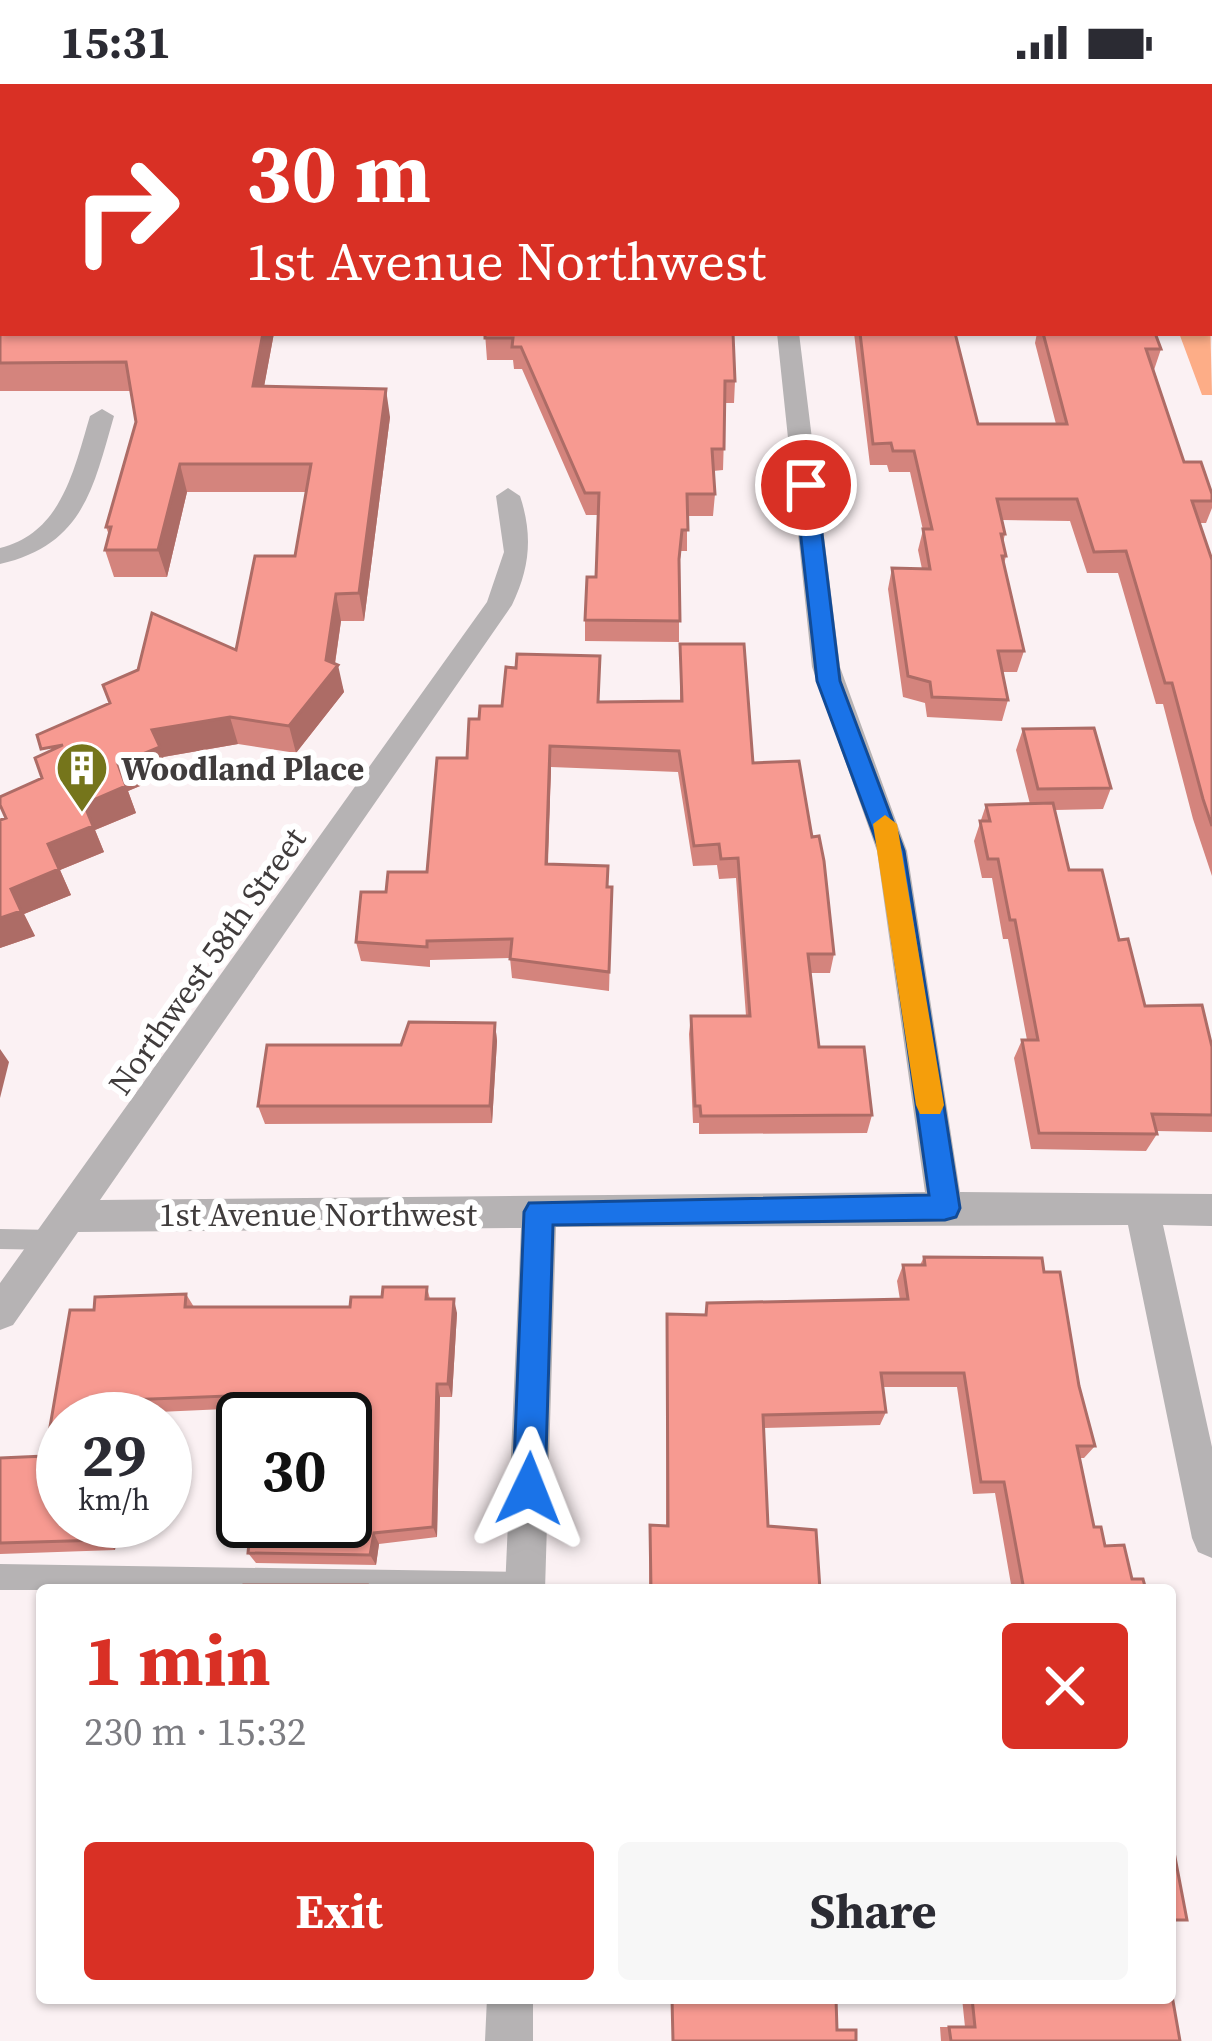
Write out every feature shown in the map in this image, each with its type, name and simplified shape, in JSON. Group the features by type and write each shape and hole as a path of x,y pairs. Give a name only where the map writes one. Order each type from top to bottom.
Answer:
{"street":[{"path":"788,336 826,667 832,697 892,851 945,1208"},
{"path":"0,556 25,554 52,534 74,504 102,416"},
{"name":"Northwest 58th Street","path":"0,1313 499,605 517,559 518,532 508,496"},
{"path":"1142,1210 1212,1538"},
{"name":"1st Avenue Northwest","path":"64,1228 539,1212 1212,1210"},
{"path":"525,1584 539,1212"},
{"path":"508,2041 510,2004"}],"lane":[{"path":"0,1239 64,1228"},
{"path":"0,1577 334,1584"}],"shaded area":[{"path":"1180,336 1211,336 1212,395 1202,395"}],"building":[{"path":"0,336 262,336 253,386 386,389 359,593 336,594 326,660 338,665 289,726 230,717 152,730 160,747 118,764 126,786 84,804 93,826 48,844 59,869 11,889 21,911 0,918 0,820 6,818 0,797 42,778 35,758 63,745 41,749 37,735 110,703 103,685 138,670 152,613 236,650 255,556 295,556 311,464 180,464 158,550 105,550 111,527 106,527 136,422 126,362 0,363"},
{"path":"733,336 735,381 725,381 724,449 712,449 715,494 687,494 688,530 682,530 679,559 680,621 585,620 587,577 596,577 599,493 585,493 521,347 512,347 513,338 485,338"},
{"path":"860,336 956,336 978,424 1067,424 1044,336 1156,336 1161,349 1146,349 1184,462 1201,462 1212,494 1212,501 1192,501 1212,560 1212,826 1172,683 1165,683 1126,551 1094,552 1077,499 997,499 1005,534 1001,534 1006,556 1002,556 1024,651 998,651 1008,700 932,697 930,682 908,676 892,568 930,569 923,529 932,529 914,451 893,451 891,443 873,444"},
{"path":"680,644 744,644 753,763 799,761 812,837 819,836 824,861 834,954 808,954 819,1047 864,1047 872,1115 701,1116 700,1106 695,1106 691,1016 750,1016 738,858 721,859 719,844 694,846 679,751 550,746 546,864 608,866 607,887 612,887 609,972 510,959 512,939 427,941 427,947 356,942 361,892 386,892 388,872 427,872 437,758 467,758 469,719 479,719 480,706 502,706 506,667 516,668 517,654 600,656 598,702 682,701"},
{"path":"1094,728 1111,788 1038,789 1023,729"},
{"path":"1053,803 1069,870 1102,870 1119,940 1128,939 1145,1006 1202,1005 1212,1047 1212,1115 1152,1114 1157,1134 1039,1133 1022,1040 1038,1040 1015,920 1010,920 998,859 988,859 980,821 990,821 986,805"},
{"path":"409,1022 495,1023 490,1106 258,1106 267,1045 401,1045"},
{"path":"924,1257 1042,1258 1044,1272 1060,1272 1079,1386 1095,1446 1077,1446 1094,1527 1101,1527 1105,1546 1124,1545 1132,1579 1143,1579 1144,1584 1023,1584 1004,1482 981,1482 964,1373 881,1373 886,1412 763,1415 768,1526 816,1530 820,1584 651,1584 650,1525 668,1526 667,1314 706,1315 707,1303 908,1299 903,1265 925,1265"},
{"path":"383,1287 427,1287 426,1299 454,1299 448,1384 437,1384 433,1527 374,1533 372,1544 372,1392 216,1392 216,1396 192,1397 192,1392 56,1392 70,1310 94,1310 95,1297 186,1294 185,1307 350,1307 351,1297 382,1297"},
{"path":"36,1456 36,1542 0,1543 0,1458"},
{"path":"248,1548 371,1548 370,1555 248,1553"},
{"path":"1176,1862 1187,1920 1176,1920"},
{"path":"672,2004 836,2004 837,2030 856,2030 856,2041 673,2041"},
{"path":"973,2004 1174,2004 1180,2041 951,2041 949,2027 975,2027"}],"slow traffic":[{"path":"885,824 930,1105"}],"place":[{"name":"Woodland Place","path":"82,814"}],"route":[{"path":"529,1489 539,1212 945,1208 892,851 832,697 806,485"}]}
